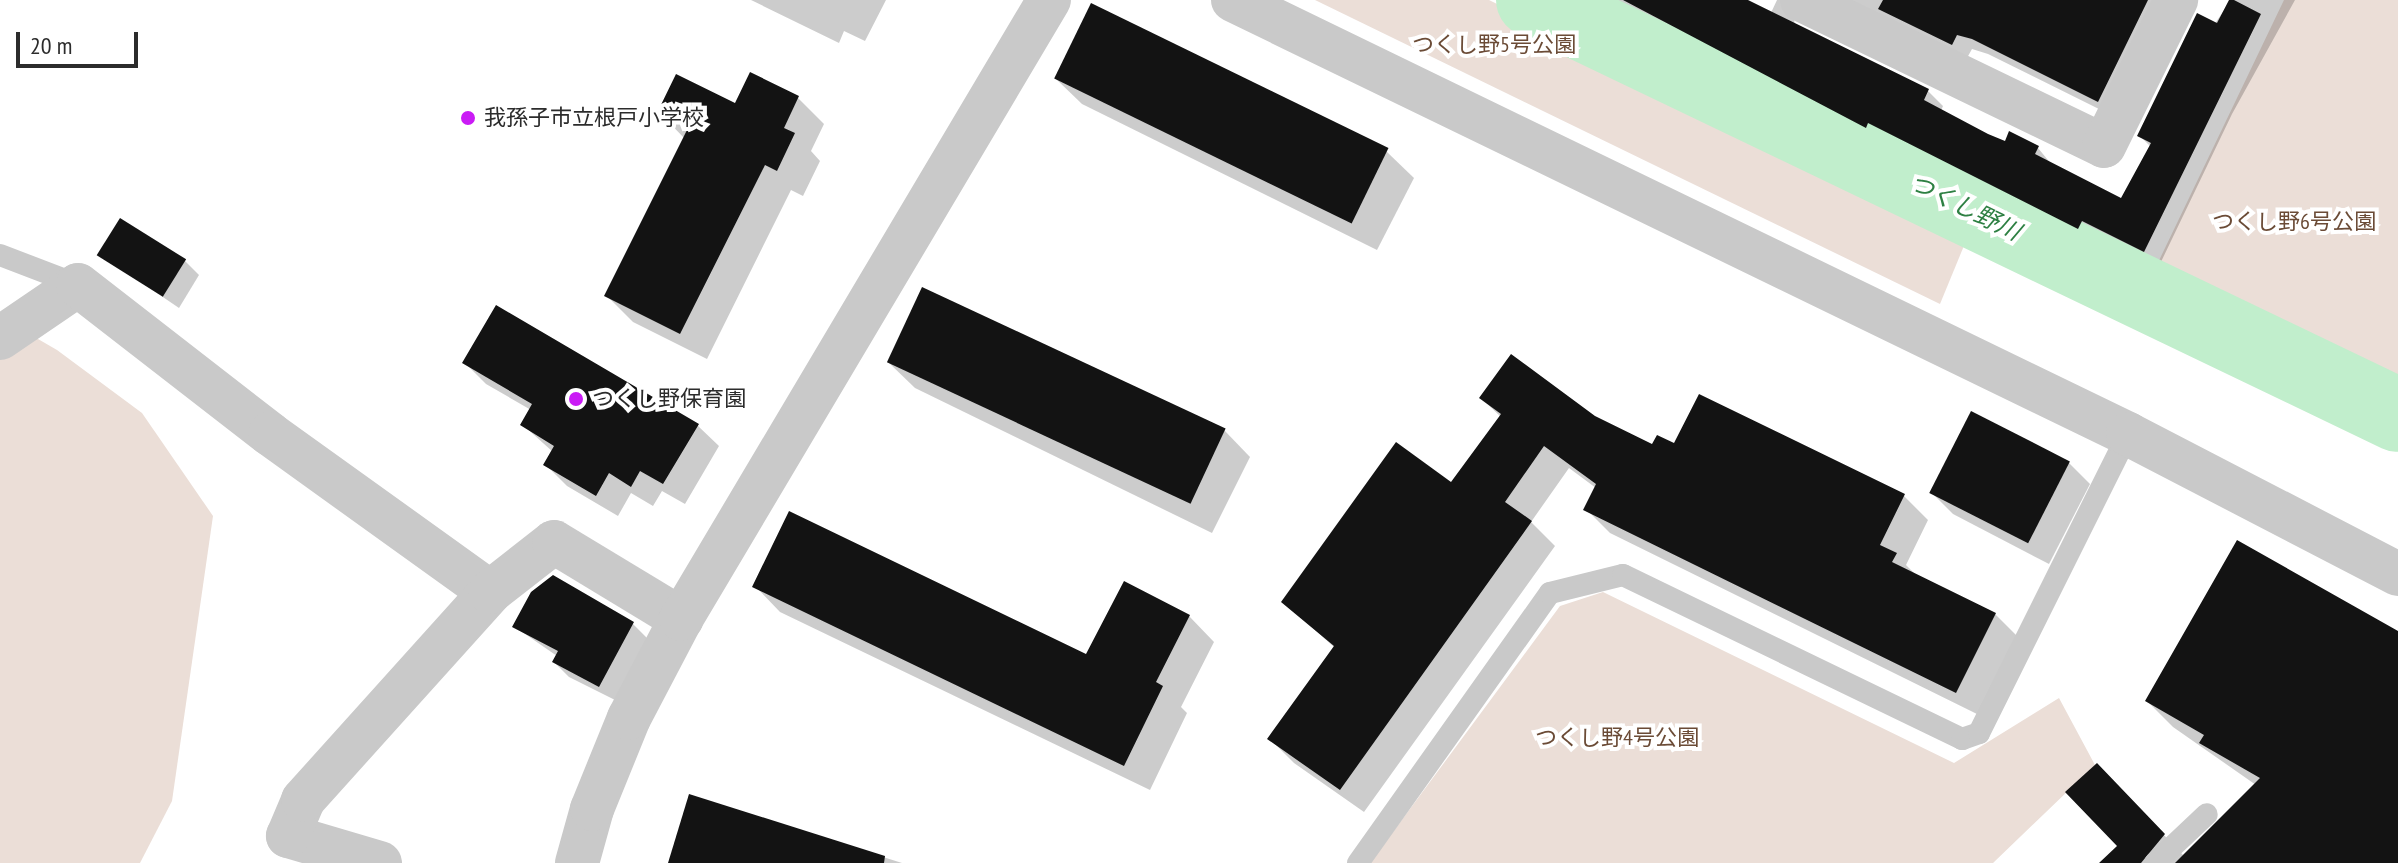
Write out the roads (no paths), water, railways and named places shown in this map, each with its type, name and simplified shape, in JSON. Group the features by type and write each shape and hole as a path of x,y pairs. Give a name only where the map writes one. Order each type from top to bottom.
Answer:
{"street":[{"path":"577,863 592,809 629,718 681,619 1049,0"},
{"path":"1233,0 2128,434 2398,574"},
{"path":"1802,0 2104,146 2176,0"},
{"path":"0,338 78,285 270,434 490,592"},
{"path":"380,863 288,836 303,800 490,592 554,542 681,619"}],"lane":[{"path":"0,255 78,285"},
{"path":"1358,863 1550,593 1623,575 1962,739 1979,733 2128,434"},
{"path":"2155,863 2207,814"}],"waterway":[{"name":"つくし野川","path":"1533,0 2398,415"}],"place":[{"name":"我孫子市立根戸小学校","path":"468,118"},
{"name":"つくし野保育園","path":"576,399"}],"park label":[{"name":"つくし野5号公園","path":"1494,45"},
{"name":"つくし野6号公園","path":"2294,222"},
{"name":"つくし野4号公園","path":"1617,738"}]}
